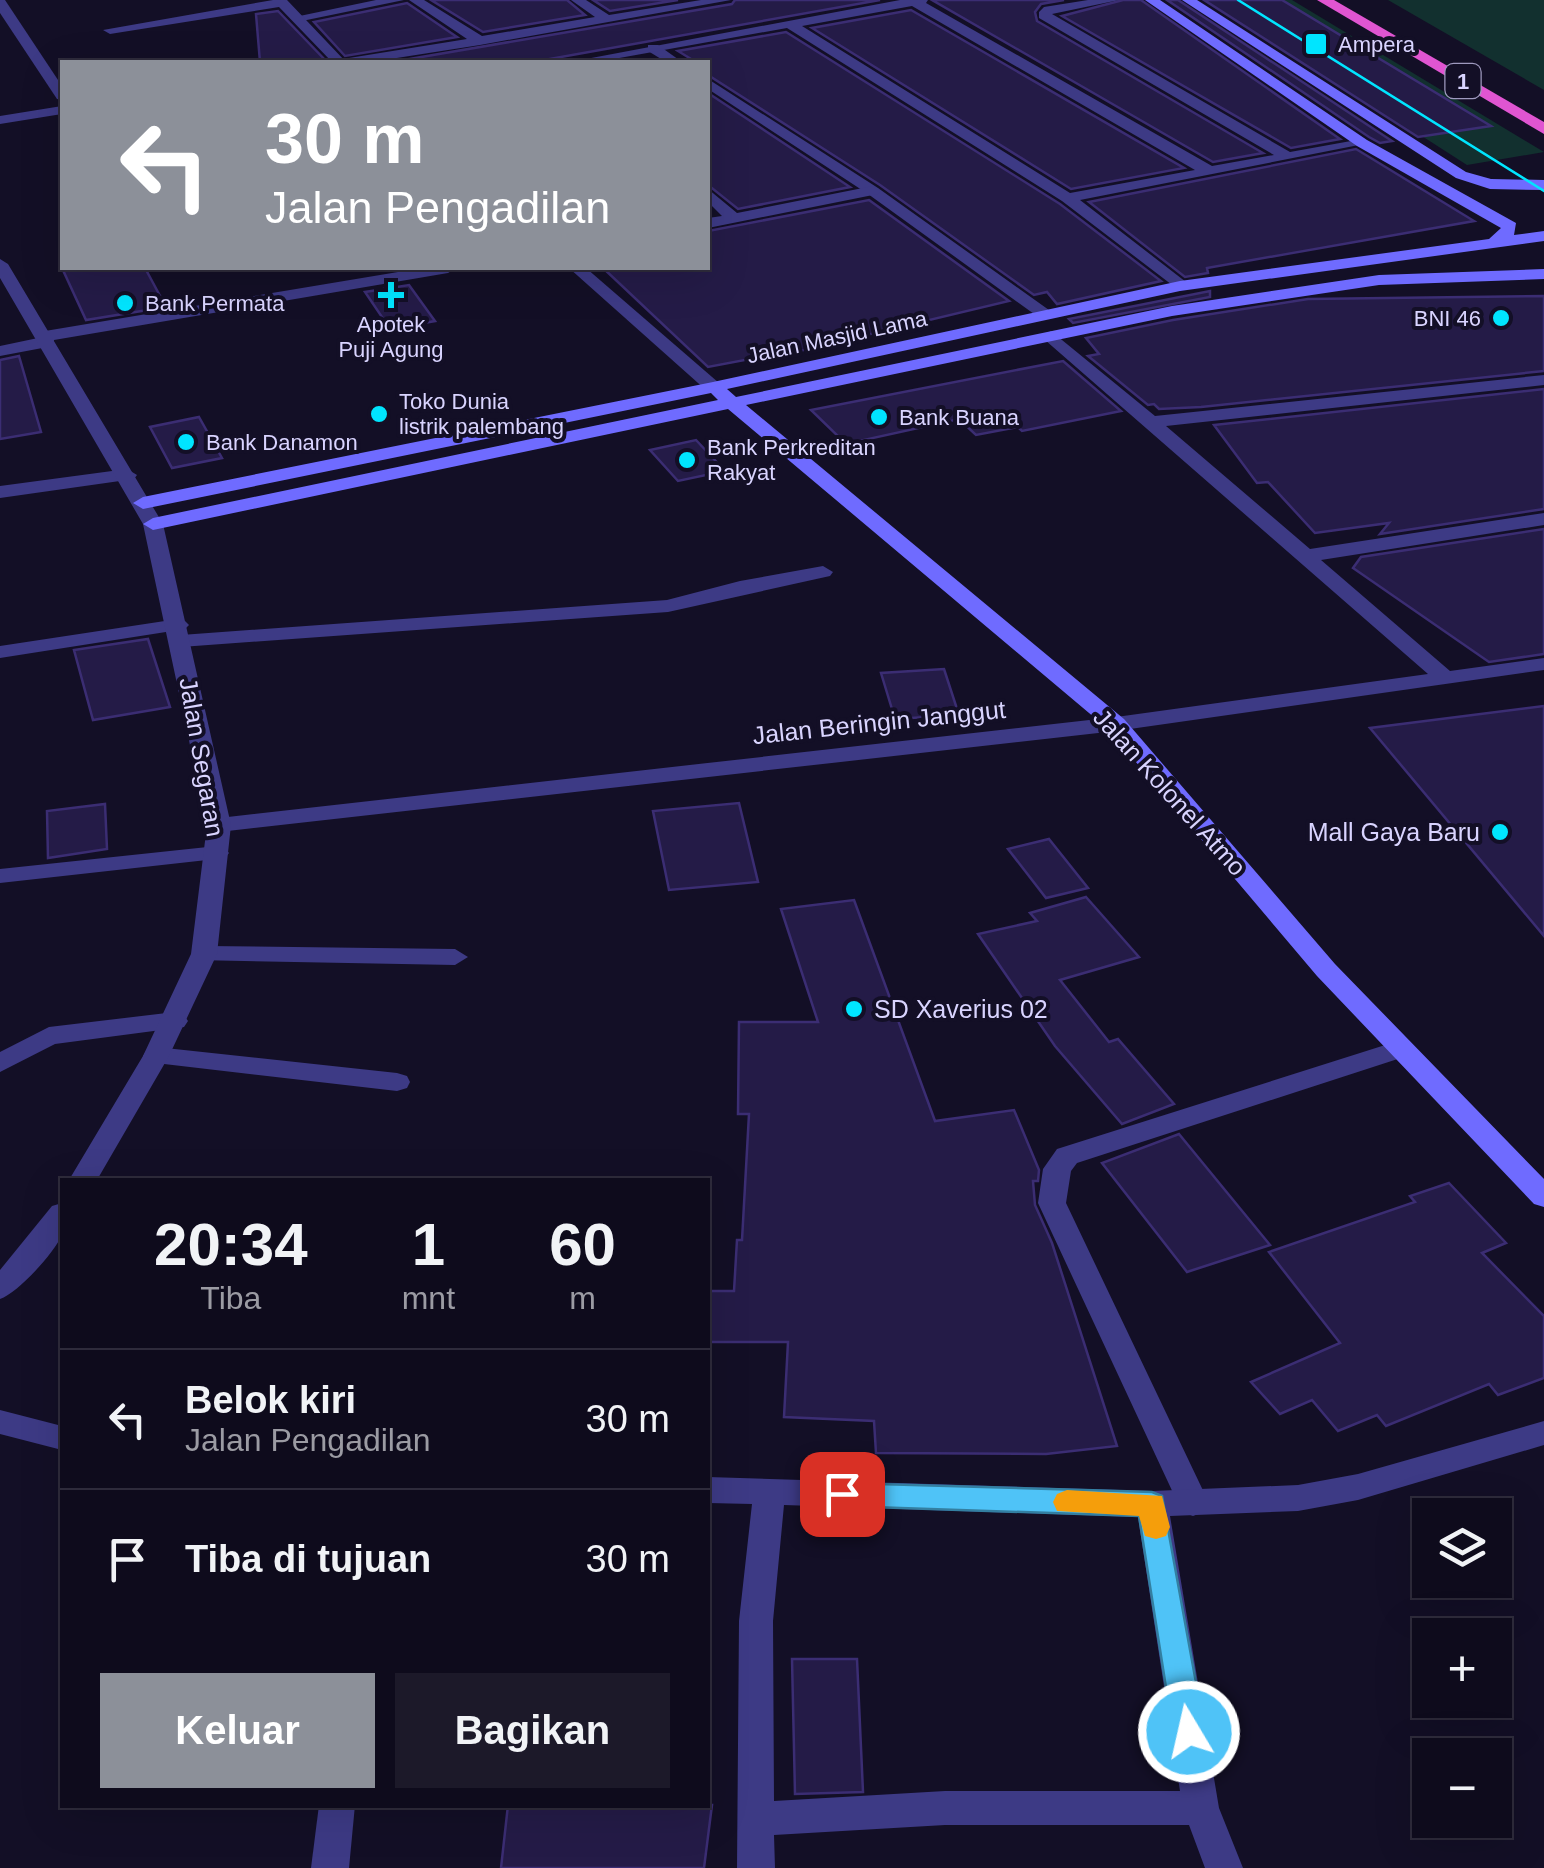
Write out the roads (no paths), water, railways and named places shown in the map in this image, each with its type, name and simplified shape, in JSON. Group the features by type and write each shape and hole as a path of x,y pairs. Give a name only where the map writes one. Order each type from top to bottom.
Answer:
{"highway":[{"name":"1","path":"1324,0 1544,129"},
{"name":"1","path":"1352,0 1544,110"}],"main road":[{"path":"1150,0 1362,143 1510,226 1506,236 1493,243"},
{"path":"1188,0 1476,181"},
{"path":"1440,186 1476,181 1544,185"},
{"name":"Jalan Masjid Lama","path":"148,514 366,457 512,428 721,394 1047,314 1180,286 1544,236"},
{"path":"1418,254 1444,277"},
{"path":"148,514 378,476 531,444 721,394 1172,311 1379,280 1544,274"},
{"name":"Jalan Kolonel Atmo","path":"721,394 1116,724 1326,970 1544,1198"},
{"path":"512,428 531,444"},
{"path":"366,457 378,476"}],"street":[{"path":"297,18 398,0"},
{"path":"416,0 480,40"},
{"path":"577,0 608,20"},
{"path":"361,60 726,0"},
{"path":"1113,0 1049,10 1044,15 1284,155"},
{"path":"588,60 917,1 1207,170"},
{"path":"110,30 281,2 337,60"},
{"path":"0,3 60,93"},
{"path":"790,24 1068,198 1180,286"},
{"path":"653,48 673,60"},
{"path":"710,84 873,191 1047,314"},
{"path":"0,120 60,110"},
{"path":"1068,198 1362,143"},
{"path":"710,222 873,191"},
{"path":"710,196 734,218"},
{"name":"Jalan Segaran","path":"0,264 148,514 180,633 218,826 204,954 175,1021 85,1178"},
{"path":"0,351 46,339 437,270"},
{"path":"579,270 721,394"},
{"path":"1051,336 1446,678"},
{"path":"1152,422 1544,380"},
{"path":"0,492 127,475"},
{"path":"1306,556 1544,519"},
{"path":"0,652 180,633 668,606 762,582 823,572"},
{"name":"Jalan Beringin Janggut","path":"218,826 1116,724 1544,664"},
{"path":"0,876 217,853"},
{"path":"204,954 455,957"},
{"path":"0,1063 48,1036 175,1021"},
{"path":"1193,1503 1052,1203 1056,1169 1067,1156 1401,1049"},
{"path":"156,1056 397,1082"},
{"path":"0,1288 29,1258 60,1216"},
{"path":"0,1422 60,1437"},
{"path":"710,1490 1152,1504 1298,1498 1358,1487 1544,1433"},
{"path":"756,1868 756,1621 770,1492"},
{"path":"1152,1504 1201,1808 1224,1868"},
{"path":"330,1868 337,1808"},
{"path":"756,1819 945,1808 1201,1808"}],"tram line":[{"path":"1238,0 1544,191"}],"place":[{"name":"Ampera","path":"1316,44"},
{"name":"Apotek Puji Agung","path":"391,295"},
{"name":"Bank Permata","path":"125,303"},
{"name":"BNI 46","path":"1501,318"},
{"name":"Toko Dunia listrik palembang","path":"379,414"},
{"name":"Bank Buana","path":"879,417"},
{"name":"Bank Danamon","path":"186,442"},
{"name":"Bank Perkreditan Rakyat","path":"687,460"},
{"name":"Mall Gaya Baru","path":"1500,832"},
{"name":"SD Xaverius 02","path":"854,1009"}]}
